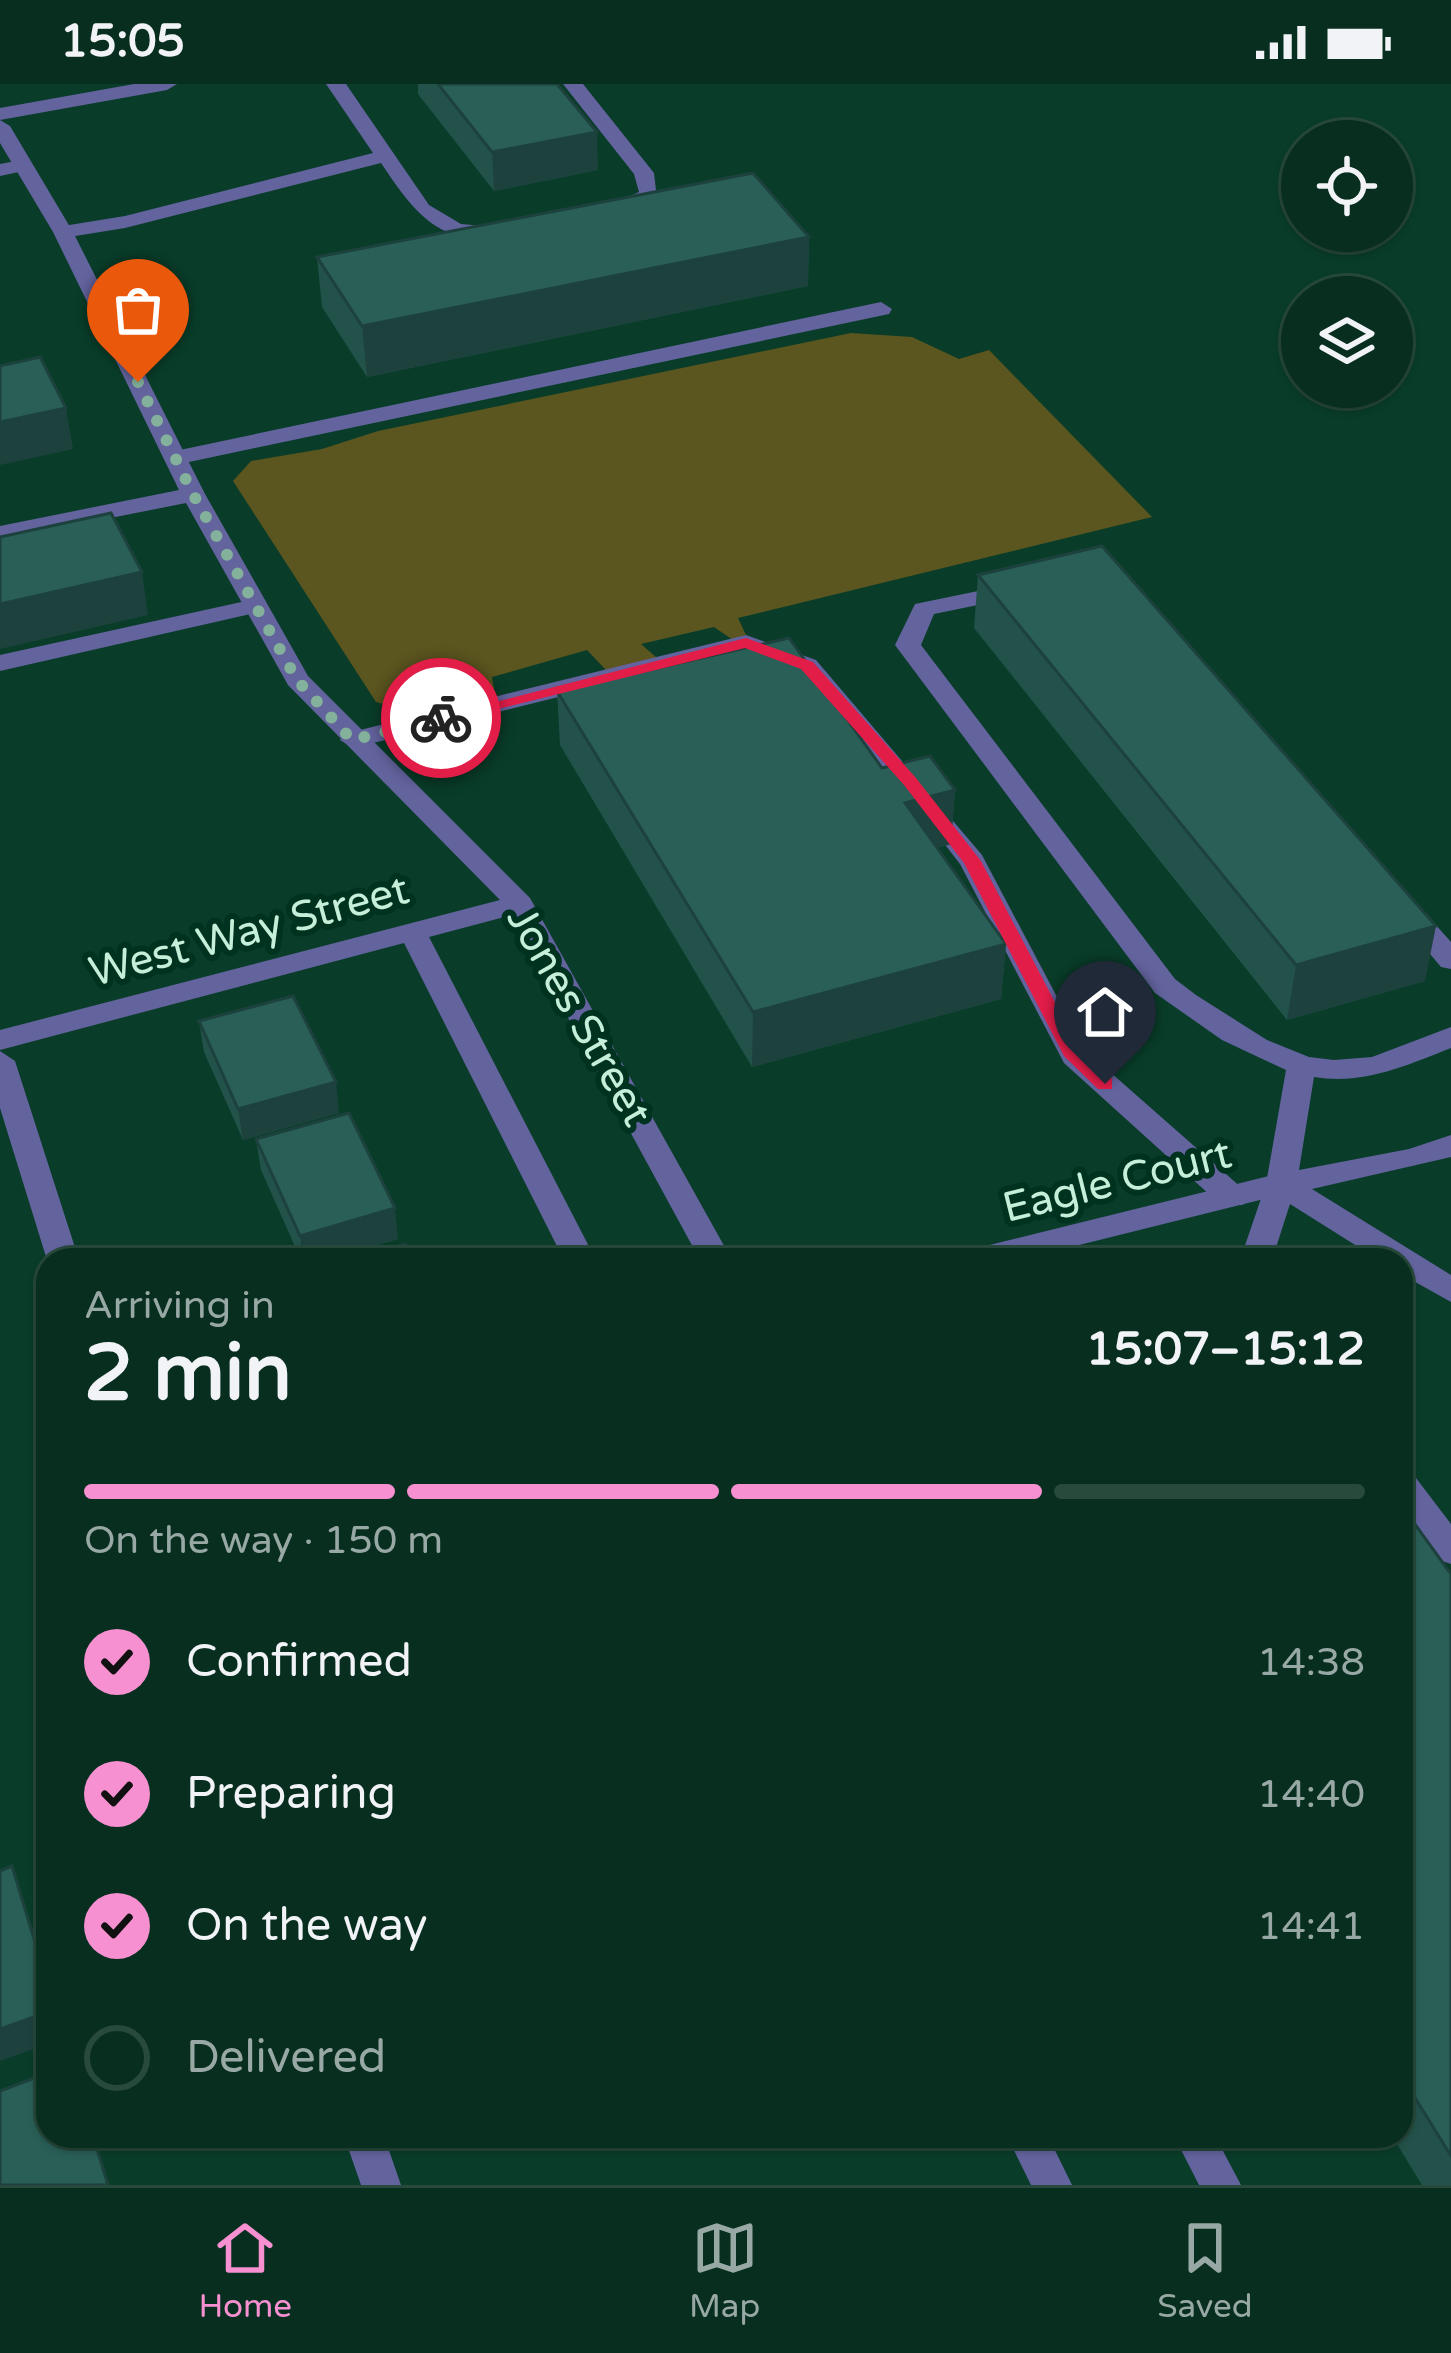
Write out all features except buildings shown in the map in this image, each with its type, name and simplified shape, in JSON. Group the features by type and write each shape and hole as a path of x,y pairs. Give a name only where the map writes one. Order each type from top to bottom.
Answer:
{"street":[{"path":"0,114 167,84"},
{"path":"336,84 422,209 456,230 520,228"},
{"path":"573,84 644,173 650,194 625,209 604,213"},
{"name":"Jones Street","path":"0,126 11,168 63,232 193,494 297,680 520,904 709,1248"},
{"path":"63,232 125,222 386,155"},
{"path":"175,458 881,309"},
{"path":"0,533 193,494"},
{"path":"1038,585 924,609 908,645 1165,986 1210,1022 1301,1067 1361,1069 1451,1037"},
{"path":"0,663 255,606"},
{"path":"352,740 746,643 807,665 972,861 1074,1056 1232,1197"},
{"path":"1389,890 1451,960"},
{"name":"West Way Street","path":"0,1040 520,904"},
{"path":"412,932 574,1248"},
{"path":"0,1061 59,1248"},
{"path":"1260,1248 1281,1184 1301,1067"},
{"name":"Eagle Court","path":"1023,1248 1451,1146"},
{"path":"1281,1184 1384,1248"},
{"path":"1413,1266 1451,1290"},
{"path":"1413,1499 1451,1550"},
{"path":"368,2148 381,2185"},
{"path":"1033,2148 1052,2185"},
{"path":"1201,2148 1221,2185"}],"shaded area":[{"path":"851,333 912,337 959,359 989,350 1152,517 738,618 746,635 733,640 714,627 641,644 657,658 606,670 587,650 492,677 495,694 418,714 376,702 233,481 251,461"}],"way so far":[{"path":"138,382 193,494 297,680 352,740 441,718"}],"route":[{"path":"441,718 746,643 807,665 972,861 1074,1056 1105,1084"}]}
